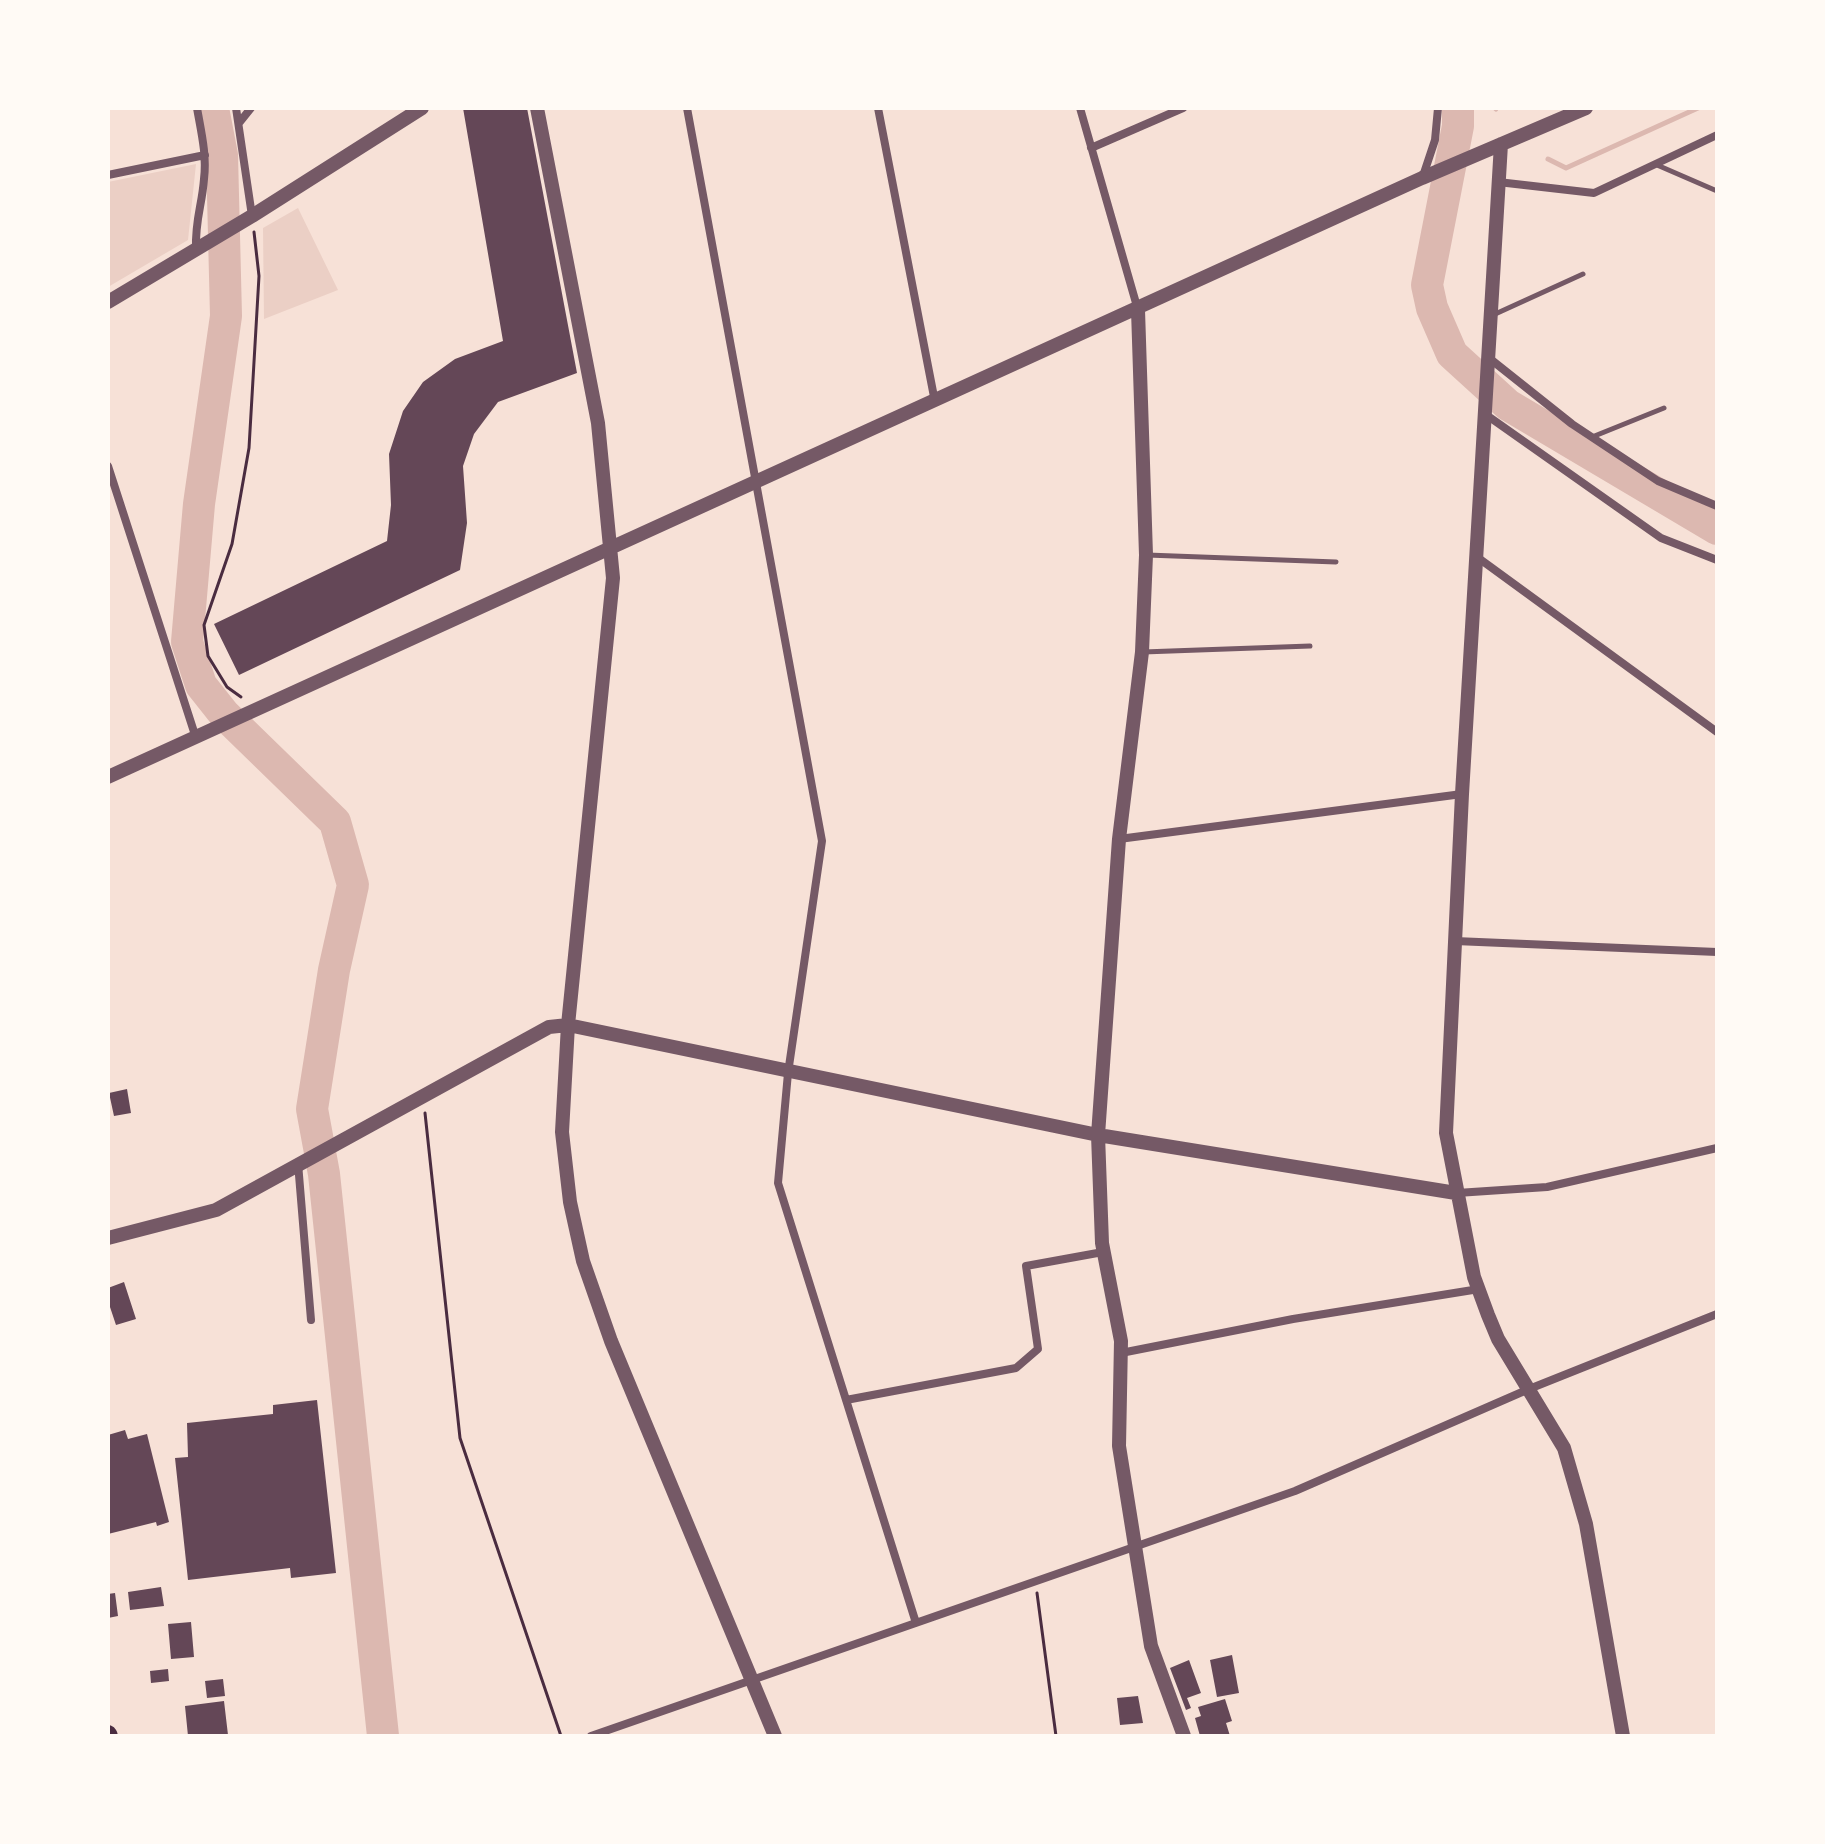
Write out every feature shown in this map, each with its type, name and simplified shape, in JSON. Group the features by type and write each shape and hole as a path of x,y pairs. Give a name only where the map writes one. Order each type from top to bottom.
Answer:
{"street":[{"path":"197,108 205,155 204,180 195,218 201,247"},
{"path":"236,108 247,220"},
{"path":"239,123 251,108"},
{"path":"108,302 247,220 422,108"},
{"path":"537,108 598,423 613,578 568,1025 562,1132 570,1202 583,1261 611,1341 775,1736"},
{"path":"687,108 822,841 788,1073 778,1183 916,1623"},
{"path":"878,108 935,403"},
{"path":"1080,108 1138,310 1146,555 1142,652 1119,839 1098,1135 1103,1252 1121,1353 1119,1446 1151,1646 1184,1736"},
{"path":"1091,148 1183,108"},
{"path":"1429,175 1438,108"},
{"path":"108,777 609,547 935,403 1470,156 1586,108"},
{"path":"1498,182 1594,193 1717,135"},
{"path":"1501,144 1462,794 1446,1133 1456,1193 1480,1289 1498,1339 1564,1448 1586,1524 1623,1736"},
{"path":"108,175 205,155"},
{"path":"1489,362 1658,481 1717,506"},
{"path":"1485,408 1661,538 1717,560"},
{"path":"108,466 196,738"},
{"path":"1477,557 1717,732"},
{"path":"1119,839 1462,794"},
{"path":"1455,941 1717,952"},
{"path":"108,1238 216,1210 302,1160 549,1027 568,1025 1098,1135 1456,1193 1547,1187 1717,1148"},
{"path":"302,1160 311,1320"},
{"path":"846,1400 1016,1368 1038,1349 1026,1266 1103,1252"},
{"path":"1121,1353 1293,1319 1480,1289"},
{"path":"591,1736 1295,1491 1529,1389 1717,1314"}],"lane":[{"path":"1656,164 1717,191"},
{"path":"1490,316 1583,274"},
{"path":"1592,437 1664,408"},
{"path":"1146,555 1336,562"},
{"path":"1142,652 1310,646"}],"path":[{"path":"247,220 259,276 249,448 232,544 204,625 208,656 227,687 252,712"},
{"path":"423,1097 460,1438 561,1736"},
{"path":"1035,1583 1056,1736"}],"shaded area":[{"path":"196,164 188,240 108,287 108,182"},
{"path":"298,208 338,290 264,319 263,228"}],"building":[{"path":"463,108 527,108 577,373 498,402 474,434 463,466 467,523 460,570 239,675 214,624 387,541 391,505 389,454 403,411 423,382 455,359 503,341"},
{"path":"127,1089 131,1113 114,1116 109,1093"},
{"path":"124,1282 136,1319 116,1325 108,1301 108,1288"},
{"path":"317,1400 336,1573 291,1578 290,1568 188,1580 175,1458 188,1457 187,1423 273,1414 273,1405"},
{"path":"125,1430 128,1439 147,1434 169,1522 157,1526 156,1522 108,1534 108,1435"},
{"path":"161,1587 164,1606 130,1610 128,1592"},
{"path":"115,1593 118,1616 108,1618 108,1594"},
{"path":"191,1622 194,1657 171,1659 168,1624"},
{"path":"1232,1655 1239,1693 1217,1697 1210,1660"},
{"path":"1189,1660 1201,1693 1187,1698 1191,1708 1186,1710 1170,1668"},
{"path":"168,1669 169,1681 151,1683 150,1671"},
{"path":"223,1679 225,1696 207,1698 205,1681"},
{"path":"1138,1696 1143,1723 1120,1725 1117,1698"},
{"path":"1225,1699 1232,1721 1226,1723 1230,1736 1200,1736 1195,1718 1201,1716 1198,1707"},
{"path":"224,1701 228,1735 188,1736 185,1706"}],"waterway":[{"path":"213,108 222,155 226,316 199,504 187,642 201,685 224,714 335,822 353,885 334,970 312,1109 324,1174 383,1736"},
{"path":"1458,108 1458,126 1427,285 1432,308 1452,354 1508,405 1717,529"},
{"path":"1548,159 1566,168 1698,108"}]}
